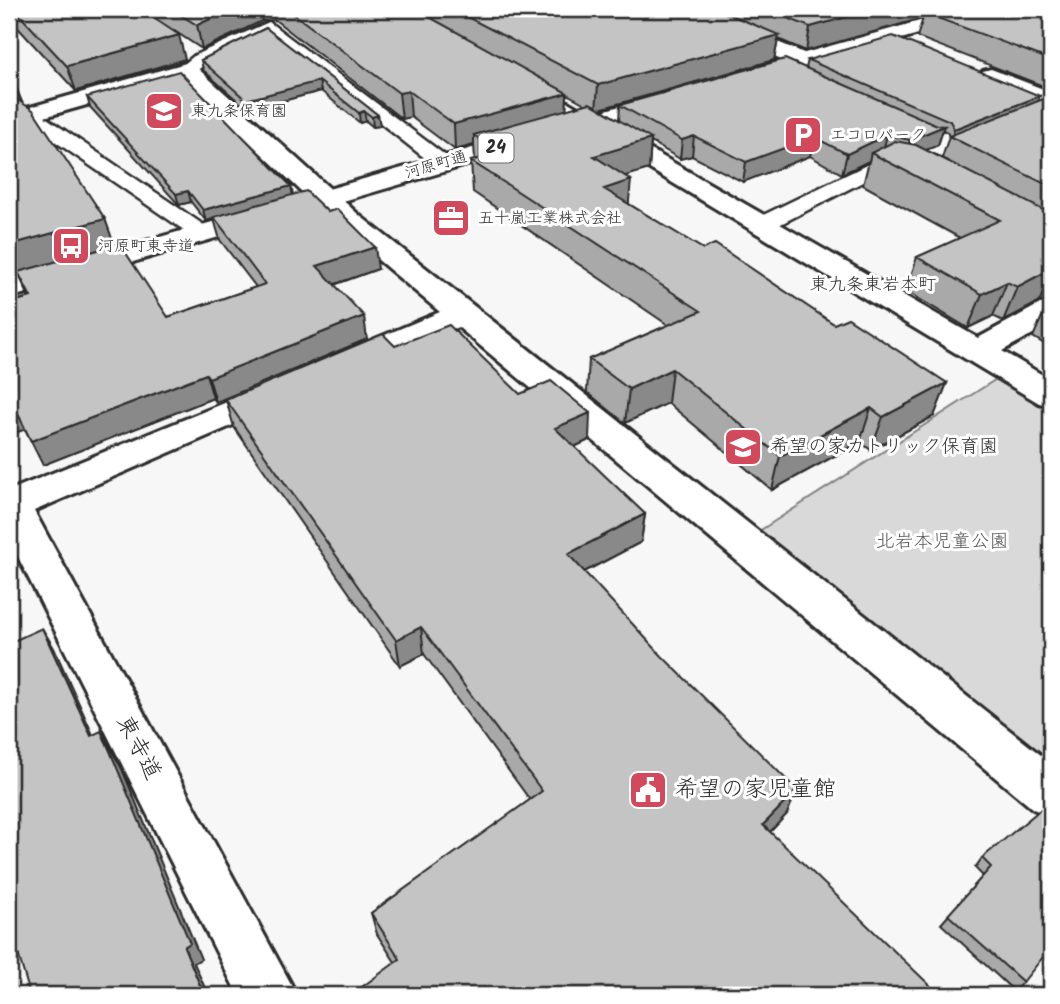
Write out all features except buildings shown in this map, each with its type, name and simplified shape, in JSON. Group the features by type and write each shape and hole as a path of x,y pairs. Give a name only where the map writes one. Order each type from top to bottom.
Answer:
{"main road":[{"path":"682,9 799,69"},
{"path":"719,85 799,69 892,36 984,9"},
{"path":"892,36 917,47"},
{"path":"19,117 192,60 322,198 1051,793"},
{"path":"966,66 1051,100"},
{"path":"503,72 592,121 1051,395"},
{"name":"河原町通","path":"9,289 694,92"},
{"path":"1027,121 1051,111"},
{"path":"978,351 1051,311"},
{"path":"10,503 464,313"},
{"name":"東寺道","path":"10,503 268,995"}],"lane":[{"path":"192,60 269,27 443,163"},
{"path":"19,117 202,232"},
{"path":"763,224 883,163 926,169"}],"green space":[{"name":"北岩本児童公園","path":"998,378 1051,410 1051,766 756,533"}],"place":[{"name":"東九条保育園","path":"164,111"},
{"name":"エコロパーク","path":"803,135"},
{"name":"五十嵐工業株式会社","path":"451,218"},
{"name":"河原町東寺道","path":"71,246"},
{"name":"希望の家カトリック保育園","path":"743,447"},
{"name":"希望の家児童館","path":"648,790"}],"district":[{"name":"東九条東岩本町","path":"873,285"}]}
